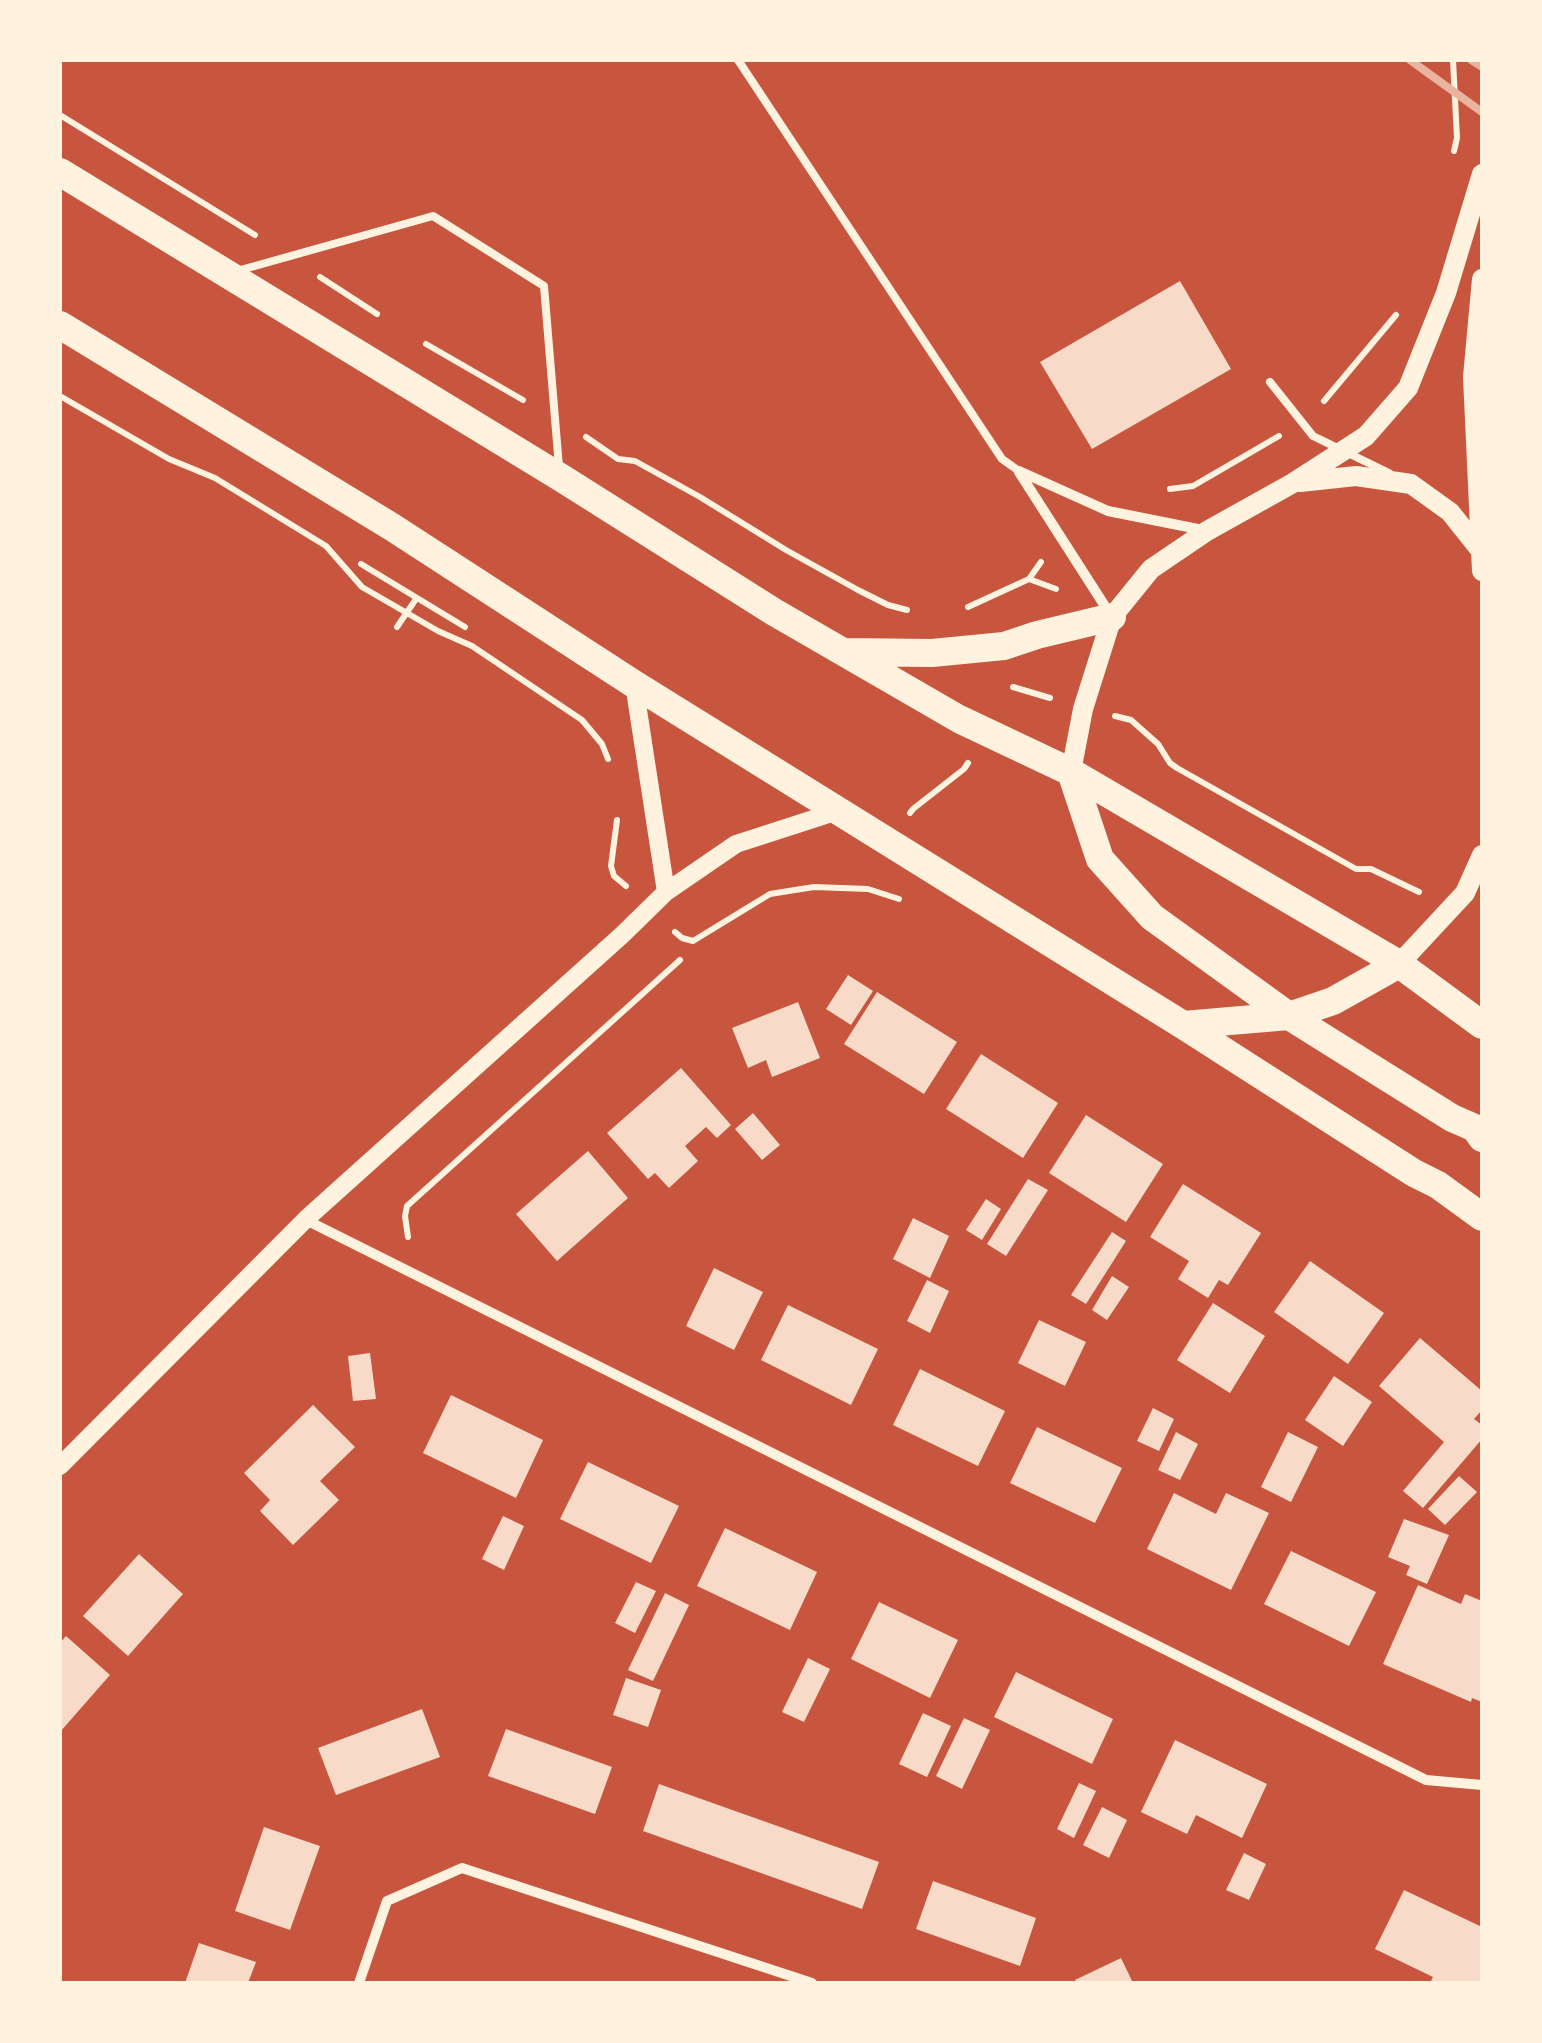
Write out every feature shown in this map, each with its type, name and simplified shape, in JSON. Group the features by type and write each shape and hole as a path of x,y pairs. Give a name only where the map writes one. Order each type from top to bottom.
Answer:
{"highway":[{"path":"60,172 843,652 987,733 1071,772 1399,964 1482,1024"},
{"path":"60,325 392,527 634,684 1438,1185 1482,1217"},
{"path":"843,652 932,653 1004,646 1112,618"},
{"path":"1071,772 1100,859 1152,917 1289,1016 1452,1118 1475,1128 1482,1138"},
{"path":"1183,1025 1289,1016 1334,1001 1399,964"}],"main road":[{"path":"1071,772 1083,708 1112,618 1151,569 1206,531 1293,483 1366,436 1408,388 1446,293 1482,175"},
{"path":"1482,279 1472,377 1482,571"},
{"path":"1293,483 1356,476 1411,484 1450,512 1481,550"},
{"path":"1399,964 1464,892 1482,855"}],"street":[{"path":"1019,471 1108,511 1206,531"},
{"path":"1019,471 1112,618"},
{"path":"634,684 666,892"},
{"path":"60,1466 306,1220 666,892 736,844 838,810"},
{"path":"306,1220 1426,1780 1482,1785"},
{"path":"358,1983 388,1901 462,1868 812,1983"}],"lane":[{"path":"738,60 1002,459 1019,471"},
{"path":"228,274 433,216 544,286 560,477"},
{"path":"1270,382 1314,436 1411,484"}],"path":[{"path":"1454,60 1454,156"},
{"path":"60,116 382,318"},
{"path":"1161,490 1193,486 1302,423 1334,391 1396,315"},
{"path":"414,337 618,459 636,461 858,590 888,605 924,614"},
{"path":"361,564 465,627"},
{"path":"953,612 1029,579"},
{"path":"397,627 416,599"},
{"path":"868,888 913,809 964,769 1013,687"},
{"path":"1158,744 1176,768 1356,869 1372,869"},
{"path":"410,1243 406,1232 407,1206 680,960"}],"building":[{"path":"1180,281 1231,369 1092,449 1040,362"},
{"path":"848,975 873,991 851,1025 826,1009"},
{"path":"877,992 957,1042 924,1094 844,1044"},
{"path":"798,1002 820,1058 772,1077 766,1060 748,1068 732,1028"},
{"path":"981,1054 1058,1103 1023,1158 946,1109"},
{"path":"681,1068 731,1125 717,1138 706,1127 685,1146 698,1161 669,1188 655,1173 648,1179 607,1133"},
{"path":"753,1113 780,1145 762,1160 735,1129"},
{"path":"1086,1115 1163,1164 1126,1222 1049,1173"},
{"path":"588,1151 628,1198 557,1261 516,1214"},
{"path":"1028,1179 1048,1190 1006,1256 987,1244"},
{"path":"1183,1184 1261,1233 1228,1285 1219,1280 1208,1298 1178,1279 1189,1261 1150,1237"},
{"path":"986,1199 1001,1209 982,1240 966,1230"},
{"path":"913,1218 949,1236 930,1278 893,1259"},
{"path":"1112,1232 1126,1241 1086,1304 1071,1295"},
{"path":"1310,1261 1384,1313 1348,1364 1274,1312"},
{"path":"714,1268 763,1292 734,1350 686,1326"},
{"path":"1112,1276 1129,1287 1107,1320 1092,1310"},
{"path":"927,1280 949,1291 930,1333 907,1321"},
{"path":"1213,1303 1265,1336 1230,1393 1177,1360"},
{"path":"788,1305 878,1349 851,1405 761,1360"},
{"path":"1039,1320 1086,1342 1065,1386 1018,1363"},
{"path":"1420,1338 1482,1391 1482,1410 1474,1419 1482,1425 1482,1439 1423,1508 1403,1491 1444,1442 1379,1386"},
{"path":"370,1353 376,1399 353,1401 348,1356"},
{"path":"920,1369 1005,1411 978,1466 893,1425"},
{"path":"1334,1376 1372,1402 1343,1446 1305,1420"},
{"path":"451,1395 543,1440 516,1498 423,1453"},
{"path":"313,1405 355,1447 320,1481 339,1500 293,1545 260,1511 270,1500 244,1473"},
{"path":"1153,1408 1174,1419 1159,1451 1137,1441"},
{"path":"1037,1427 1122,1468 1095,1523 1010,1483"},
{"path":"1176,1432 1198,1444 1180,1480 1158,1470"},
{"path":"1288,1432 1318,1447 1291,1502 1261,1487"},
{"path":"588,1462 679,1506 651,1563 560,1519"},
{"path":"1459,1476 1477,1492 1445,1525 1428,1509"},
{"path":"1174,1493 1216,1514 1226,1493 1269,1513 1231,1590 1147,1549"},
{"path":"503,1516 524,1526 504,1570 482,1559"},
{"path":"1404,1519 1449,1535 1427,1584 1406,1575 1410,1566 1388,1557"},
{"path":"725,1528 817,1572 790,1630 697,1586"},
{"path":"1291,1551 1376,1592 1349,1646 1264,1604"},
{"path":"139,1554 183,1594 128,1656 83,1616"},
{"path":"636,1582 656,1591 635,1633 615,1623"},
{"path":"1418,1585 1461,1604 1465,1594 1482,1601 1482,1702 1472,1698 1471,1702 1383,1664"},
{"path":"665,1593 689,1605 653,1681 628,1670"},
{"path":"879,1602 958,1640 930,1698 851,1659"},
{"path":"66,1636 110,1675 60,1732 60,1643"},
{"path":"808,1658 830,1669 804,1722 782,1712"},
{"path":"1016,1672 1113,1719 1092,1764 994,1717"},
{"path":"626,1678 661,1690 648,1727 613,1715"},
{"path":"422,1709 440,1757 336,1795 318,1748"},
{"path":"923,1713 951,1726 927,1777 899,1764"},
{"path":"964,1718 990,1730 962,1789 936,1776"},
{"path":"506,1729 612,1767 595,1814 488,1776"},
{"path":"1175,1740 1267,1784 1242,1838 1196,1815 1187,1834 1141,1812"},
{"path":"1079,1783 1096,1791 1074,1838 1057,1829"},
{"path":"659,1784 879,1862 862,1909 643,1831"},
{"path":"1102,1807 1127,1820 1109,1858 1083,1845"},
{"path":"264,1827 320,1846 290,1930 235,1911"},
{"path":"1244,1853 1266,1864 1249,1900 1226,1890"},
{"path":"933,1881 1036,1918 1020,1966 916,1929"},
{"path":"1404,1890 1482,1927 1482,1983 1430,1983 1433,1977 1375,1949"},
{"path":"199,1943 256,1962 248,1983 185,1983"},
{"path":"1121,1958 1133,1983 1076,1983 1075,1980"}],"railway":[{"path":"1410,60 1482,112"},
{"path":"1471,60 1482,67"}]}
